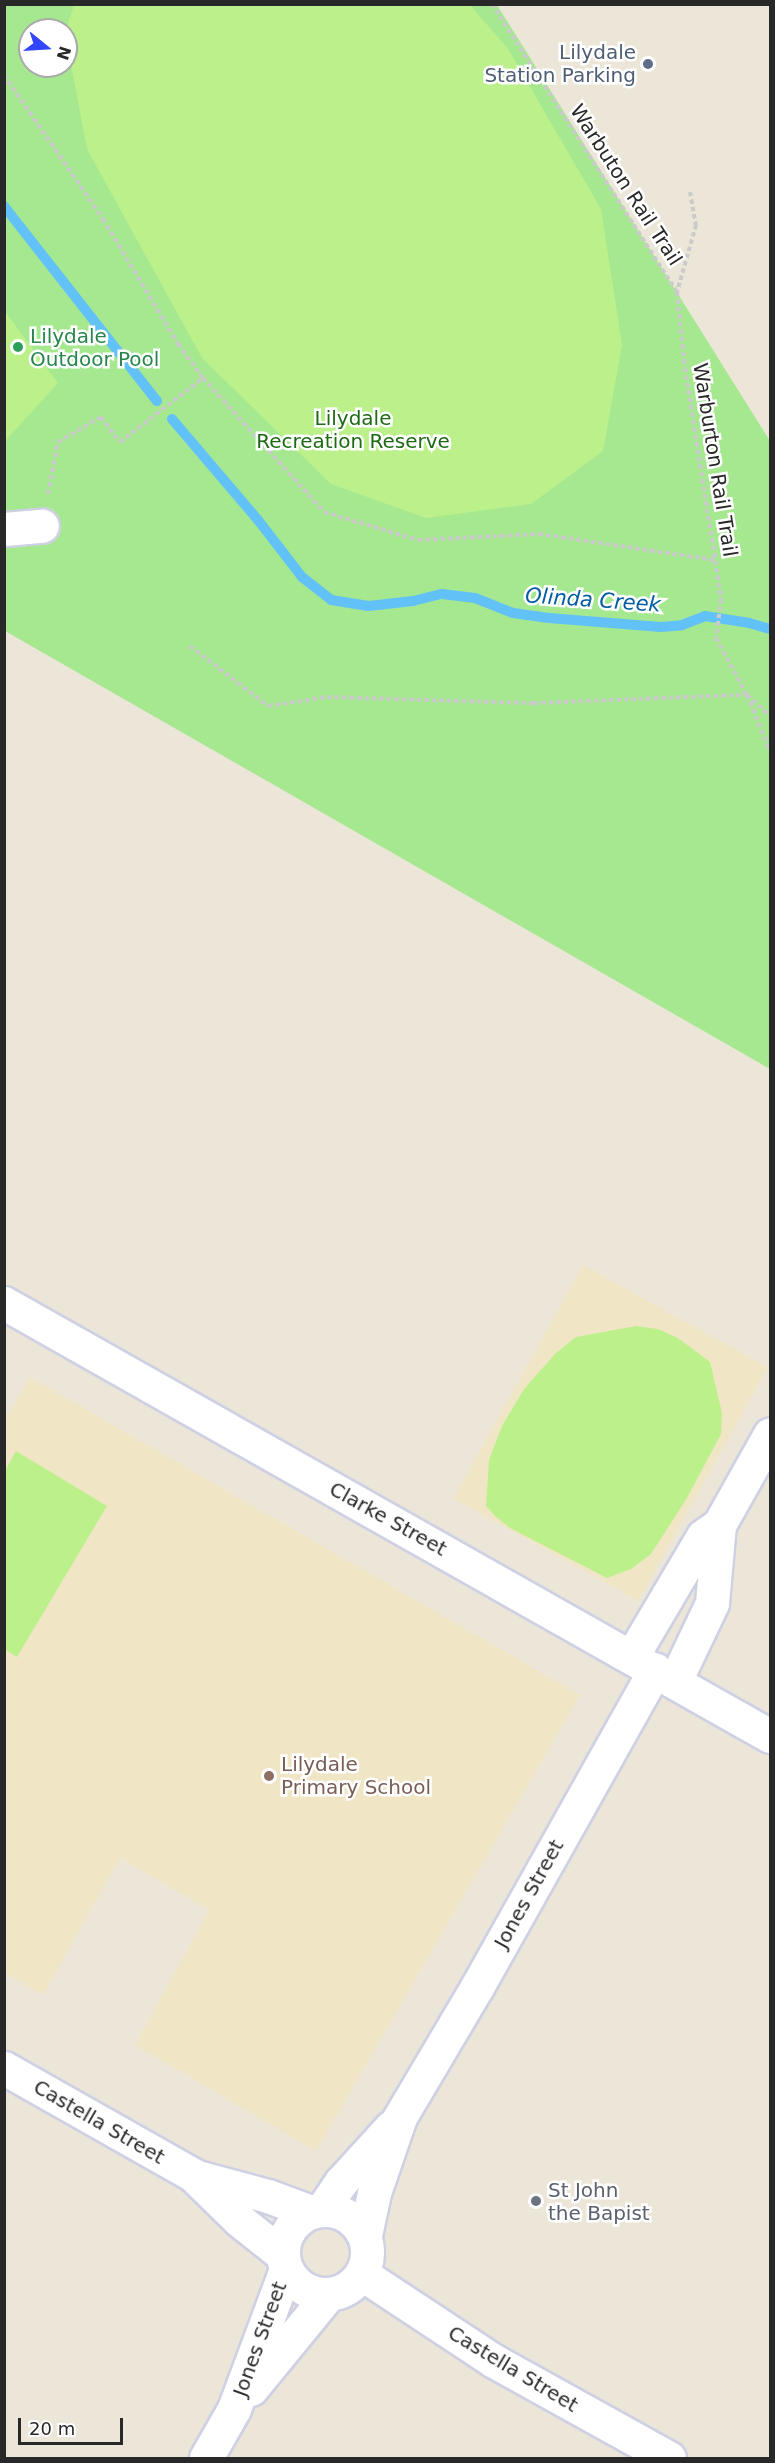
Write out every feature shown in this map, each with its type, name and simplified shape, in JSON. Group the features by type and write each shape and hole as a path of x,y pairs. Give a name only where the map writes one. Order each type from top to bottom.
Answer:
{"street":[{"path":"4,529 42,526"},
{"name":"Clarke Street","path":"4,1303 771,1736"},
{"name":"Jones Street","path":"654,1669 712,1603 719,1525 771,1434"},
{"name":"Jones Street","path":"364,2235 374,2193 400,2117 477,1987 654,1669 703,1536 719,1525"},
{"name":"Castella Street","path":"4,2068 193,2175 316,2211"},
{"name":"Jones Street","path":"316,2211 400,2117"},
{"name":"Castella Street","path":"193,2175 284,2262"},
{"path":"335,2210 348,2216 364,2235 367,2262 362,2274 341,2292 328,2295 315,2294 303,2288 284,2262 284,2242 289,2229 316,2211 335,2210"},
{"name":"Jones Street","path":"234,2409 284,2262"},
{"name":"Castella Street","path":"362,2274 494,2361 669,2458"},
{"name":"Jones Street","path":"206,2458 234,2409 328,2295"}],"path":[{"name":"Warbuton Rail Trail","path":"492,4 677,292"},
{"path":"4,75 103,219 178,344 204,378 324,512 418,540 539,534 715,560"},
{"name":"Warburton Rail Trail","path":"690,192 696,225 677,292 685,368 721,598 716,638 747,695 771,716"},
{"path":"42,526 58,442 101,417 120,442 204,378"},
{"path":"190,646 268,706 327,698 534,704 747,695 771,752"}],"shaded area":[{"path":"583,1265 768,1367 638,1601 454,1499"},
{"name":"Lilydale Primary School","path":"30,1377 580,1695 316,2151 135,2045 209,1910 120,1858 43,1995 5,1973 4,1421"}],"green space":[{"name":"Lilydale Recreation Reserve","path":"5,5 497,5 770,441 770,1069 5,631"},
{"path":"74,5 470,5 508,49 601,209 622,345 603,451 531,504 426,518 331,484 202,358 87,149 74,78 78,78 78,18 70,18"},
{"name":"Lilydale Outdoor Pool","path":"4,310 58,383 5,441 4,441"},
{"path":"636,1326 658,1329 678,1338 710,1362 722,1413 721,1434 687,1498 651,1554 631,1569 607,1578 510,1528 495,1516 486,1506 489,1460 502,1426 524,1389 555,1354 576,1337"},
{"path":"16,1451 107,1506 17,1657 4,1649 5,1471"}],"waterway":[{"name":"Olinda Creek","path":"4,206 157,401"},
{"name":"Olinda Creek","path":"172,419 258,520 302,577 331,600 369,606 413,601 442,594 475,598 513,613 549,618 661,627 682,625 705,616 770,629"}],"place":[{"name":"Lilydale Station Parking","path":"648,64"},
{"name":"Lilydale Outdoor Pool","path":"18,347"},
{"name":"Lilydale Primary School","path":"269,1776"},
{"name":"St John the Bapist","path":"536,2201"}]}
